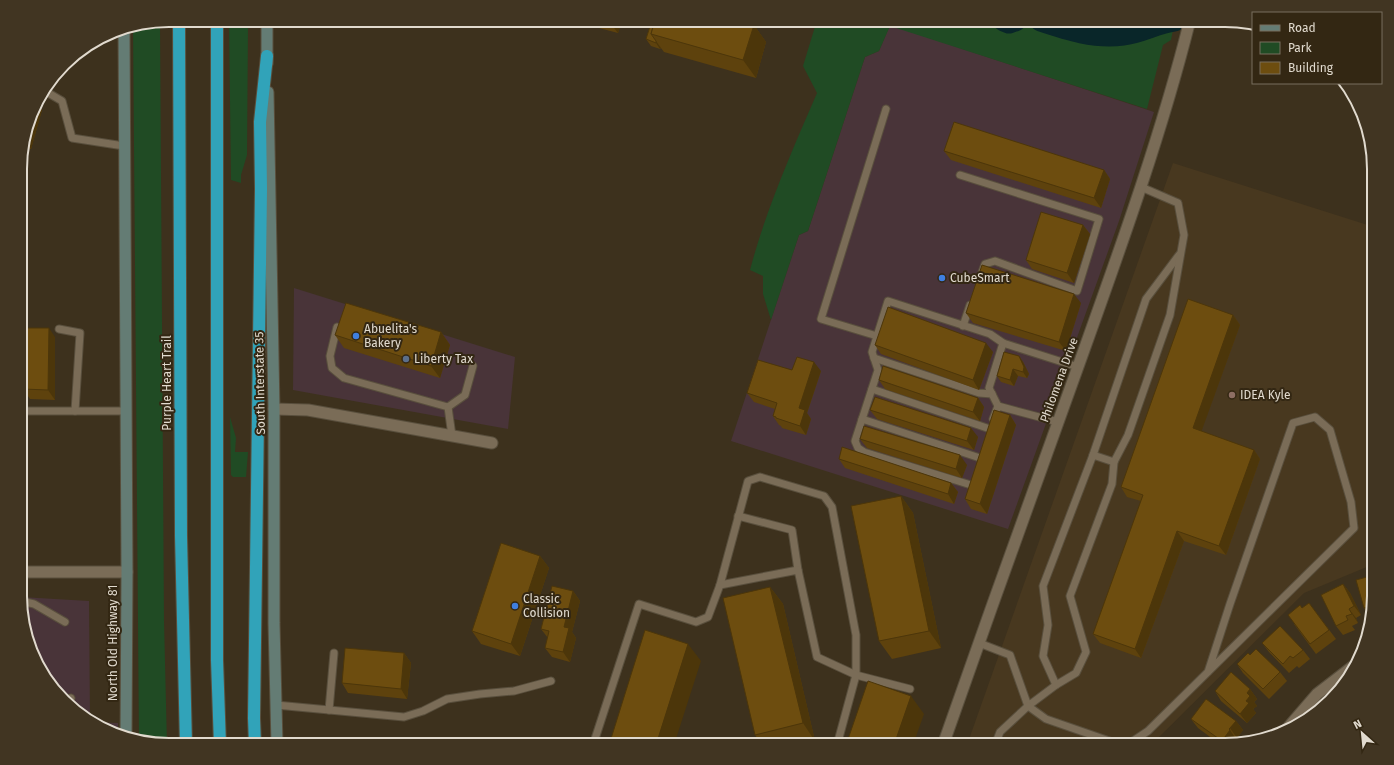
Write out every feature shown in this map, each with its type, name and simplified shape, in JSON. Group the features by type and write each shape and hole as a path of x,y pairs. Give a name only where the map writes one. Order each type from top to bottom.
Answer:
{"highway":[{"name":"Purple Heart Trail","path":"179,27 181,536 186,738"},
{"path":"217,27 217,660 220,738"},
{"path":"255,738 261,189 260,122 267,56"}],"main road":[{"name":"South Interstate 35","path":"267,27 274,409 277,738"},
{"path":"124,35 127,572"},
{"name":"North Old Highway 81","path":"126,731 127,572"}],"street":[{"name":"Philomena Drive","path":"945,738 1128,227 1164,117 1187,27"},
{"path":"274,409 308,410 492,443"},
{"path":"27,572 127,572"},
{"path":"1298,718 1317,694 1344,673"}],"lane":[{"path":"49,93 62,101 72,138 124,146"},
{"path":"877,336 822,319 886,109"},
{"path":"960,175 1099,219 1077,291 995,260 984,264 978,285"},
{"path":"998,738 1000,732 1028,706 1076,673 1086,652 1070,596 1112,484 1114,462 1128,436 1170,315 1184,235 1178,203 1141,187"},
{"path":"1056,686 1043,656 1048,625 1043,586 1093,455 1146,299 1181,253"},
{"path":"963,326 973,298"},
{"path":"968,494 972,482 864,452 858,448 855,441 878,370 872,352 888,301 990,334 1003,343 1078,367"},
{"path":"337,327 330,356 332,368 344,378 448,407"},
{"path":"59,329 80,334 75,410"},
{"path":"872,389 989,433 998,406 989,388 1003,343"},
{"path":"874,358 979,393 992,394"},
{"path":"448,407 465,395 473,366"},
{"path":"998,406 1058,422"},
{"path":"448,407 452,436"},
{"path":"27,411 126,411"},
{"path":"1140,738 1148,731 1208,672 1354,528 1351,502 1330,430 1315,418 1293,423 1208,672"},
{"path":"862,420 980,458"},
{"path":"1093,455 1114,462"},
{"path":"595,738 639,604 696,622 708,617 720,585 748,481 760,477 824,496 832,507 856,634 856,675 839,738"},
{"path":"738,516 792,530 798,570 817,657 856,675 910,689"},
{"path":"720,585 798,570"},
{"path":"27,603 34,604 65,622"},
{"path":"979,643 1010,655 1028,706 1046,719 1101,738"},
{"path":"329,710 334,653"},
{"path":"276,705 404,717 423,711 447,699 480,694 514,692 551,681"}],"shaded area":[{"name":"CubeSmart","path":"889,27 896,27 1154,112 1119,221 1008,529 731,441 799,235 808,231 865,57 879,51"},
{"name":"IDEA Kyle","path":"1173,163 1367,225 1367,567 1304,593 1158,738 969,738"},
{"path":"294,288 515,357 508,429 293,390"},
{"path":"27,597 89,601 90,714 75,703 62,690 46,667 32,633 28,614"},
{"path":"105,723 118,723 118,728"}],"green space":[{"path":"160,27 164,621 167,738 139,735 133,32"},
{"path":"229,27 248,27 247,155 241,175 241,183 231,180"},
{"path":"815,27 890,27 879,51 865,57 808,231 799,235 771,320 763,294 763,276 750,270 756,247 772,202 817,93 803,66"},
{"path":"893,27 1174,27 1171,40 1163,45 1147,109"},
{"path":"230,417 236,438 235,452 248,452 246,477 233,477 231,475"}],"building":[{"path":"650,27 653,27 651,34 656,43 646,39"},
{"path":"653,27 753,27 743,60 651,34"},
{"path":"954,122 1104,170 1094,198 944,151"},
{"path":"1041,212 1083,225 1067,273 1026,260"},
{"path":"982,265 1074,294 1059,342 966,313"},
{"path":"1188,299 1233,315 1193,428 1254,450 1219,546 1177,531 1135,649 1093,634 1143,495 1121,487"},
{"path":"346,303 441,332 431,366 335,335"},
{"path":"888,307 986,343 973,380 875,345"},
{"path":"27,328 49,328 48,390 27,389"},
{"path":"1004,352 1019,356 1024,367 1023,372 1013,369 1010,380 997,376"},
{"path":"797,357 814,362 799,408 805,410 800,426 773,416 777,403 747,393 758,360 792,370"},
{"path":"883,366 978,398 973,412 879,380"},
{"path":"875,397 971,428 967,441 870,410"},
{"path":"994,410 1010,415 980,504 965,499"},
{"path":"864,426 960,455 956,469 860,439"},
{"path":"842,447 951,483 948,494 839,459"},
{"path":"901,496 929,631 879,641 851,506"},
{"name":"Classic Collision","path":"501,543 540,556 511,644 472,631"},
{"path":"1367,577 1367,607 1364,608 1356,580"},
{"path":"1343,584 1354,606 1349,609 1352,614 1346,616 1348,620 1336,626 1321,595"},
{"path":"552,586 573,591 564,627 569,628 563,652 545,648 549,631 541,629"},
{"path":"770,587 803,723 755,735 723,598"},
{"path":"1309,603 1329,630 1310,644 1288,615 1300,605 1302,608"},
{"path":"1280,626 1303,650 1293,658 1290,656 1283,664 1262,643"},
{"path":"645,630 688,644 658,738 611,738"},
{"path":"345,648 404,653 401,689 342,683"},
{"path":"1256,649 1280,672 1263,689 1237,664 1248,653 1250,655"},
{"path":"1231,672 1250,689 1247,693 1250,696 1246,701 1249,703 1240,714 1215,691"},
{"path":"868,681 911,696 896,738 848,738"},
{"path":"1206,699 1236,721 1224,738 1218,738 1191,719"}],"waterway":[{"path":"1061,27 1102,35 1130,33 1149,27"}],"place":[{"name":"CubeSmart","path":"942,278"},
{"name":"Abuelita's Bakery","path":"356,336"},
{"name":"Liberty Tax","path":"406,359"},
{"name":"IDEA Kyle","path":"1232,395"},
{"name":"Classic Collision","path":"515,606"}]}
